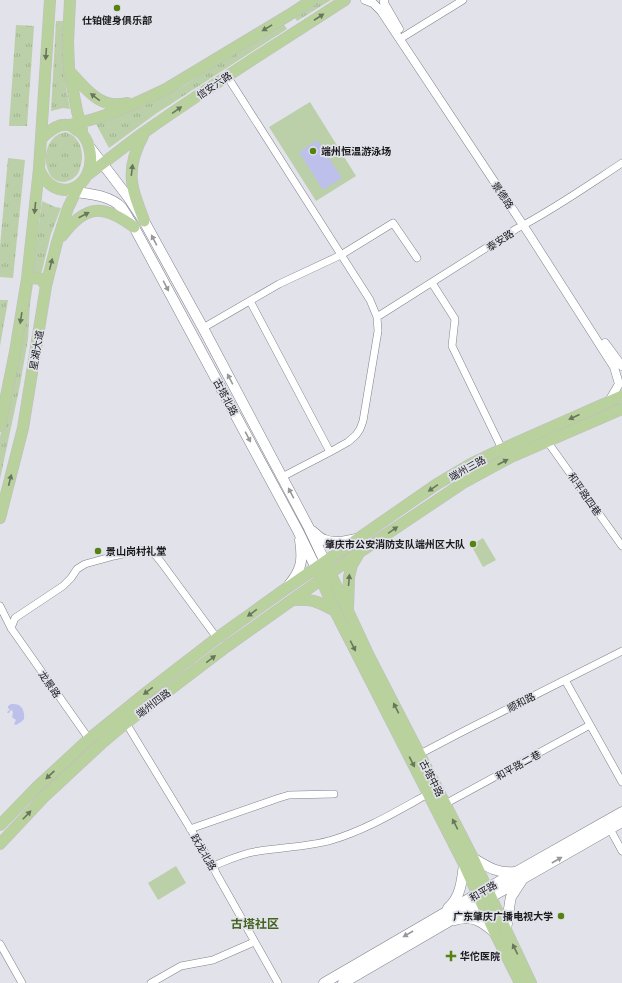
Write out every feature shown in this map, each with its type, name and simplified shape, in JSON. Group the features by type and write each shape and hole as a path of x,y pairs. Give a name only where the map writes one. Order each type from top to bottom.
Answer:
{"main road":[{"path":"50,0 39,169 50,184 60,190 74,189 88,175 91,163 89,146 77,127 69,70 68,17 70,0"},
{"name":"信安六路","path":"77,127 145,99 166,88 312,0"},
{"name":"信安六路","path":"88,175 145,132 227,76 345,0"},
{"path":"49,15 68,17"},
{"path":"289,15 294,26 301,29"},
{"path":"69,70 88,91 100,101 114,104 124,104 145,99"},
{"path":"41,139 55,127 62,125 77,127"},
{"path":"144,221 134,191 132,174 136,149 145,132"},
{"name":"古塔北路","path":"89,146 128,197 144,221 203,328 309,528 320,565"},
{"name":"星湖大道","path":"0,426 15,352 26,279 39,169"},
{"name":"古塔北路","path":"74,189 100,196 115,203 121,208 134,227 298,531 320,565"},
{"name":"星湖大道","path":"0,518 22,428 46,286 57,242 74,189"},
{"path":"57,242 70,225 85,214 92,212 106,212 114,214 134,227"},
{"path":"154,264 164,258"},
{"path":"26,279 41,279 46,286"},
{"name":"端州三路","path":"320,565 438,484 471,464 622,396"},
{"name":"端州三路","path":"326,576 463,483 512,457 622,409"},
{"path":"309,528 324,540 337,542 359,538"},
{"path":"284,590 296,576 301,564 302,549 298,531"},
{"path":"348,610 349,577 352,565 360,552"},
{"path":"320,565 326,576"},
{"name":"端州四路","path":"0,825 37,787 119,713 217,638 320,565"},
{"name":"端州四路","path":"0,844 45,796 126,723 226,647 326,576"},
{"name":"古塔中路","path":"326,576 348,610 365,658 428,794 468,861"},
{"name":"古塔中路","path":"326,576 336,611 420,754 445,804 484,896 506,930 520,975"},
{"path":"291,600 307,599 316,601 336,611"},
{"path":"182,665 190,675"},
{"name":"和平路","path":"324,983 484,896 622,812"},
{"name":"和平路","path":"520,875 622,822"},
{"path":"444,918 456,899 468,861 495,871 520,875 511,897 506,930"},
{"name":"古塔中路","path":"484,896 495,934 520,975 531,983"},
{"path":"444,918 475,919 488,927 495,934"},
{"name":"和平路","path":"343,983 444,918"}],"street":[{"name":"景德路","path":"365,0 373,3 381,11 525,224 614,367 619,384 609,401"},
{"name":"景德路","path":"384,0 384,3 403,37 590,322 622,366"},
{"path":"403,37 463,0"},
{"path":"227,76 370,300 377,317 378,331 363,421 360,429 348,442 282,477"},
{"name":"泰安路","path":"377,317 622,163"},
{"path":"203,328 279,284 340,255 393,223 417,258"},
{"path":"432,283 455,319 452,346 502,449"},
{"path":"250,300 330,452"},
{"name":"和平路四巷","path":"548,441 622,546"},
{"path":"11,628 15,618 63,586 72,578 77,569 85,564 140,550 152,551 217,638"},
{"path":"0,606 11,628"},
{"path":"0,620 11,628"},
{"name":"龙景路","path":"11,628 89,739"},
{"name":"顺和路","path":"420,754 464,730 622,651"},
{"path":"565,680 622,782"},
{"name":"跃龙北路","path":"126,723 213,866 278,983"},
{"name":"和平路二巷","path":"445,804 590,725"},
{"path":"190,829 284,796 334,794"},
{"path":"213,866 238,856 258,851 312,845 347,835 428,794"},
{"path":"610,829 622,851"},
{"path":"151,983 181,966 213,960 254,942"},
{"path":"0,944 22,983"}],"green space":[{"path":"316,0 331,0 297,21 293,15"},
{"path":"56,21 64,21 64,63 66,88 70,109 63,108 51,111"},
{"path":"282,22 287,29 157,113 109,148 96,124 152,102 185,85"},
{"path":"16,25 34,26 27,126 9,126"},
{"name":"端州恒温游泳场","path":"310,102 356,176 316,201 269,127"},
{"path":"66,132 71,134 78,142 82,152 82,157 79,172 74,178 68,181 59,182 52,178 48,171 46,161 47,152 50,143 56,136"},
{"path":"8,158 25,160 13,278 0,277 0,246"},
{"path":"42,201 61,208 51,234 41,275 33,273"},
{"path":"28,283 33,284 28,339 0,479 0,437"},
{"path":"0,300 8,300 0,346"},
{"path":"483,538 496,560 483,567 471,545"},
{"path":"176,866 186,883 158,900 148,883"}],"water":[{"path":"317,140 342,178 323,190 299,152"},
{"path":"11,704 22,707 24,712 24,719 16,725 14,724 16,720 12,717 12,710 7,713 10,710 8,706"}],"place":[{"name":"仕铂健身俱乐部","path":"117,8"},
{"name":"端州恒温游泳场","path":"313,151"},
{"name":"肇庆市公安消防支队端州区大队","path":"473,544"},
{"name":"景山岗村礼堂","path":"98,551"},
{"name":"广东肇庆广播电视大学","path":"561,916"},
{"name":"华佗医院","path":"451,956"}],"district":[{"name":"古塔社区","path":"255,923"}]}
